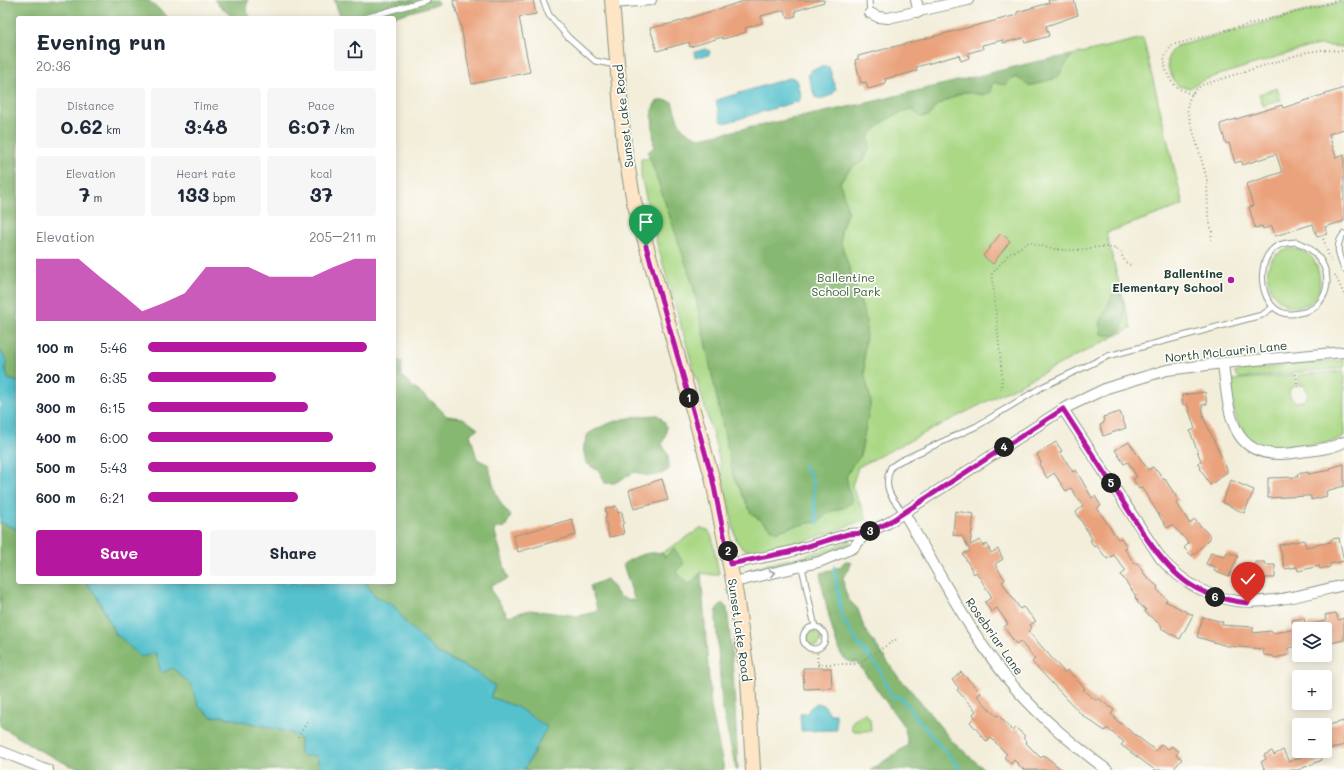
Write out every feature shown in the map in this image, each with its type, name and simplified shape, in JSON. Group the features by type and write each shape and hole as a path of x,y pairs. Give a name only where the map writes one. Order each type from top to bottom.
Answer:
{"main road":[{"name":"Sunset Lake Road","path":"612,2 624,146 634,202 712,477 734,582 744,639 748,679 753,770"}],"street":[{"path":"612,2 651,0"},
{"path":"916,0 919,12"},
{"path":"870,13 878,17 888,18 968,0"},
{"name":"North McLaurin Lane","path":"734,582 802,566 853,548 866,533 904,513 1063,409 1108,388 1167,370 1223,363 1344,352"},
{"path":"1223,363 1231,420 1238,435 1246,445 1267,455 1282,456 1334,446 1344,442"},
{"path":"1063,409 1161,559 1175,574 1191,586 1211,596 1248,603 1269,602 1344,586"},
{"name":"Rosebriar Lane","path":"904,513 973,632 992,660 1044,719 1107,770"},
{"name":"North McLaurin Lane","path":"730,564 789,552 848,534 866,533"},
{"path":"0,751 48,770"}],"lane":[{"path":"372,16 427,0"},
{"path":"543,0 549,15 568,37 595,61 618,66"},
{"path":"869,0 870,13"},
{"path":"1344,234 1339,239 1337,250 1344,269"},
{"path":"1296,242 1307,245 1322,261 1327,281 1326,292 1314,308 1305,312 1294,314 1281,312 1273,307 1268,299 1262,272 1265,259 1272,249 1283,243 1296,242"},
{"path":"904,513 893,501 886,482 891,467 900,461 977,426 1042,387 1108,356 1262,314 1273,307"},
{"path":"802,566 815,627"},
{"path":"815,627 821,629 825,637 823,645 817,649 809,649 802,640 806,630 815,627"}],"path":[{"path":"1192,94 1178,89 1169,78 1164,56 1172,45 1340,0"},
{"path":"1211,240 1212,232 1208,215 1207,179 1186,110 1188,100 1192,94 1202,86 1307,52 1321,50 1344,51"},
{"path":"1001,390 1002,375 992,274 1008,255 1029,242 1041,247 1059,250 1077,250 1106,246 1120,251 1125,262 1132,266"},
{"path":"1296,374 1298,389"},
{"path":"818,664 843,663 853,665 897,639"},
{"path":"817,649 818,668"},
{"path":"298,737 308,720"}],"green space":[{"path":"0,0 148,0 167,16 16,16 16,381 8,379 3,356 0,350"},
{"path":"214,0 248,0 246,9 249,16 231,16"},
{"path":"334,0 437,0 438,4 396,16 340,16"},
{"path":"1344,1 1344,47 1319,45 1309,47 1203,80 1190,88 1178,86 1172,77 1168,66 1168,60 1172,50 1177,46"},
{"name":"Ballentine School Park","path":"1143,38 1183,205 1106,233 1131,328 858,467 852,486 867,519 806,541 754,553 742,548 736,540 716,446 656,240 641,176 641,159"},
{"path":"1072,55 1057,78 1029,86 1016,77 1011,79 1006,85 995,82 991,86 991,92 984,95 964,92 936,106 929,116 921,117 911,109 892,117 872,132 868,138 870,147 864,160 849,170 840,183 848,211 841,230 841,243 867,322 864,354 865,376 871,401 860,457 853,464 846,477 852,502 845,507 827,513 820,521 791,527 776,532 751,513 733,475 693,285 648,152 654,147 652,110 656,102 664,100 672,102 680,125 683,129 700,138 867,103 1035,62"},
{"path":"1277,88 1281,100 1263,106 1259,94"},
{"path":"1290,248 1305,252 1312,258 1318,270 1320,280 1318,293 1314,299 1305,305 1296,307 1287,305 1279,300 1269,285 1268,276 1268,267 1272,259"},
{"path":"1117,292 1122,296 1124,324 1117,334 1101,334 1100,324 1113,293"},
{"path":"396,360 402,362 401,375 447,416 463,418 478,429 470,434 477,459 489,465 496,493 502,505 511,516 505,527 494,529 508,579 491,585 492,592 508,616 530,610 579,616 598,611 590,586 607,579 620,597 635,601 623,564 646,553 662,553 665,557 674,548 684,564 676,571 688,585 701,573 711,707 724,770 524,770 536,749 517,707 490,697 495,686 476,672 437,653 405,622 395,607 375,596 366,584 396,584"},
{"path":"1344,360 1344,368 1239,378 1234,373 1242,370"},
{"path":"1344,371 1344,437 1326,443 1274,451 1259,446 1251,440 1238,422 1234,412 1230,390 1230,380 1294,375 1296,385 1290,389 1289,393 1292,399 1297,402 1305,400 1308,394 1305,386 1299,385 1299,375"},
{"path":"658,415 666,425 666,432 662,444 668,455 669,469 665,472 653,476 635,472 614,483 605,483 600,472 586,463 583,448 588,434 613,422 639,416"},
{"path":"0,522 16,529 16,584 88,584 96,595 115,634 156,653 161,673 173,668 191,685 199,707 212,717 221,716 289,732 300,739 300,752 317,756 320,770 92,770 71,766 39,750 0,726"},
{"path":"701,528 708,530 712,537 719,574 714,575 701,573 688,586 676,571 674,548 665,557 662,553"},
{"path":"850,541 851,544 826,554 759,571 757,569 759,566 804,556"},
{"path":"845,561 851,563 849,570 843,577 844,587 848,599 858,609 864,628 899,678 952,741 985,770 871,770 908,745 905,728 857,662 846,660 843,657 836,642 820,573 840,567"},
{"path":"722,603 727,608 731,648 738,770 736,770 722,706 716,619 717,608"},
{"path":"814,632 819,634 821,639 819,644 814,646 809,644 807,639 809,634"},
{"path":"865,713 870,719 871,731 852,731 851,723 857,717"}],"water":[{"path":"705,49 710,51 709,55 695,58 695,52"},
{"path":"825,66 829,67 836,89 832,95 820,99 815,97 808,75 811,70"},
{"path":"792,77 796,80 801,97 799,101 725,123 721,121 716,101"},
{"path":"0,350 8,362 5,366 8,379 16,381 16,529 0,522"},
{"path":"88,584 366,584 375,596 395,607 405,622 437,653 476,672 495,686 490,697 517,707 547,727 524,770 320,770 317,756 304,756 300,752 300,739 289,732 221,716 212,717 199,707 191,685 173,668 161,673 156,653 141,657 115,633 96,595"},
{"path":"817,703 824,705 830,714 836,714 836,730 801,731 800,714 807,713 810,708"}],"building":[{"path":"453,0 533,0 536,14 519,17 530,72 472,84 460,22"},
{"path":"747,0 824,0 824,2 795,11 796,16 788,18 784,10 761,16 762,23 745,28 746,32 723,39 722,37 690,47 689,42 657,51 650,28 674,23"},
{"path":"1048,0 1074,0 1078,15 1046,26 1049,36 1025,43 1023,38 1003,43 1003,40 982,45 983,49 968,53 969,58 961,61 959,55 916,67 917,71 885,79 886,84 868,89 866,82 861,83 855,60 858,59 858,56 1017,15 1017,12 1049,3"},
{"path":"1344,88 1344,129 1329,134 1336,158 1344,155 1344,221 1325,227 1327,234 1317,237 1313,224 1275,236 1272,226 1263,229 1262,226 1255,228 1249,207 1253,206 1246,184 1282,172 1276,154 1243,165 1241,161 1235,163 1229,143 1226,144 1220,124 1282,105 1283,108"},
{"path":"1001,233 1010,241 993,264 983,256"},
{"path":"1205,392 1207,404 1202,405 1204,419 1227,469 1227,472 1210,485 1198,463 1201,461 1190,431 1195,429 1187,404 1183,405 1182,395"},
{"path":"1120,412 1126,428 1103,436 1100,425 1104,423 1103,417"},
{"path":"1056,442 1062,451 1060,452 1073,472 1076,470 1092,498 1095,496 1101,506 1097,508 1118,539 1121,538 1127,547 1124,548 1135,564 1137,563 1146,576 1158,587 1157,589 1167,600 1165,601 1193,615 1180,639 1161,628 1162,626 1145,612 1146,610 1137,602 1138,601 1135,598 1136,596 1121,575 1126,571 1114,555 1107,559 1097,546 1094,547 1090,540 1092,539 1076,512 1083,506 1071,488 1066,491 1054,473 1047,478 1039,464 1041,463 1037,454"},
{"path":"1129,442 1148,470 1153,467 1164,480 1165,479 1179,501 1176,502 1190,524 1194,519 1210,536 1210,539 1192,556 1184,548 1189,543 1172,525 1167,528 1142,488 1139,489 1133,479 1137,477 1128,462 1124,464 1115,450"},
{"path":"1344,464 1344,486 1326,491 1327,496 1311,500 1311,496 1268,498 1268,478 1298,477 1297,474 1308,472 1308,474 1331,470 1330,468"},
{"path":"662,479 668,500 634,509 629,490"},
{"path":"1231,480 1254,490 1244,513 1222,502"},
{"path":"616,506 618,513 622,512 624,534 609,537 605,518 607,517 605,509"},
{"path":"955,511 974,514 970,545 980,540 983,546 987,544 991,553 998,549 1003,559 995,564 1005,580 1002,582 1020,609 1023,607 1036,621 1030,625 1032,628 1028,631 1065,673 1067,670 1085,688 1083,690 1097,701 1098,698 1114,710 1111,714 1116,718 1115,719 1156,751 1161,744 1169,749 1171,746 1179,751 1176,755 1182,759 1173,770 1155,770 1121,745 1124,742 1107,728 1105,731 1082,715 1032,662 1035,659 1020,641 1016,644 1004,627 1008,624 997,608 991,612 985,602 992,597 976,572 974,574 963,554 970,551 962,536 953,535"},
{"path":"572,519 576,535 518,552 513,536"},
{"path":"1339,538 1344,561 1330,564 1330,567 1320,569 1319,566 1298,571 1297,567 1285,569 1279,545 1304,540 1306,547 1331,542 1331,539"},
{"path":"1211,552 1225,557 1227,552 1238,556 1229,577 1214,571 1216,567 1206,564"},
{"path":"1255,562 1265,562 1265,565 1275,565 1275,578 1265,578 1265,581 1248,583 1247,566 1255,566"},
{"path":"1336,613 1338,620 1344,618 1344,640 1332,643 1332,622 1321,622 1326,621 1325,615"},
{"path":"1203,617 1223,622 1222,625 1253,627 1253,633 1271,631 1272,633 1292,630 1292,647 1288,648 1289,655 1274,658 1273,656 1264,655 1263,649 1227,646 1197,637"},
{"path":"1304,618 1305,622 1292,622 1292,620"},
{"path":"803,668 831,668 832,688 804,689"},
{"path":"961,672 981,693 977,696 996,716 998,715 1013,731 1016,728 1025,736 1023,738 1027,742 1026,743 1041,758 1044,755 1062,770 1024,770 1014,760 1011,764 1004,757 1007,754 991,738 987,742 970,722 975,717 973,714 976,711 957,690 959,688 952,680"},
{"path":"1344,721 1344,745 1332,748 1332,724"},
{"path":"1283,750 1289,762 1298,758 1321,758 1322,760 1298,770 1265,770 1261,762 1266,759 1264,755 1272,751 1274,755"}],"waterway":[{"path":"804,465 813,480 815,513 818,523"},
{"path":"834,567 842,617 857,642 879,668 891,696 901,698 934,739 962,770"}],"place":[{"name":"Ballentine Elementary School","path":"1231,280"}],"route":[{"path":"646,246 712,477 730,564 813,546 848,534 866,533 888,523 1063,409 1147,539 1161,559 1175,574 1191,586 1211,596 1229,601 1248,603"}]}
